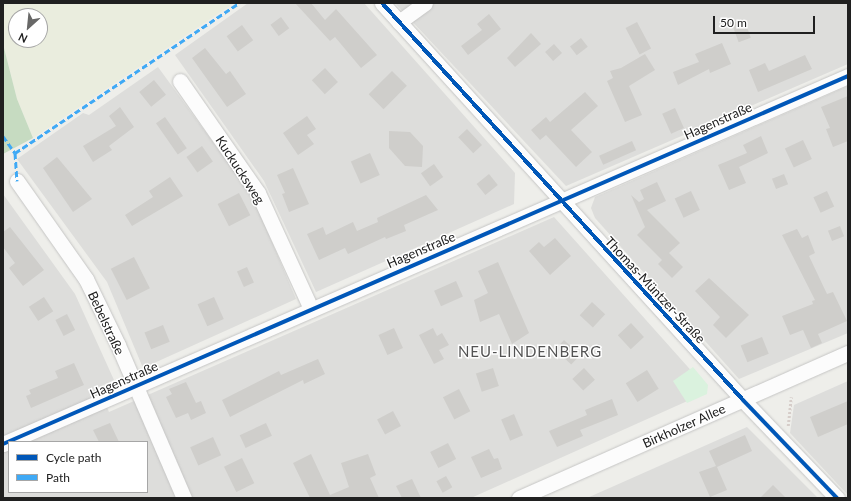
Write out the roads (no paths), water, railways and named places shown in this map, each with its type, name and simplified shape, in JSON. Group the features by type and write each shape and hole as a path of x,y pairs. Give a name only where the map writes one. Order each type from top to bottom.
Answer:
{"street":[{"name":"Thomas-Müntzer-Straße","path":"382,3 560,201 743,400 837,498"},
{"path":"399,22 425,3"},
{"name":"Hagenstraße","path":"10,441 848,76"},
{"name":"Kuckucksweg","path":"180,81 258,193 310,309"},
{"name":"Bebelstraße","path":"17,181 86,279 118,346 134,386 184,498"},
{"name":"Birkholzer Allee","path":"520,498 848,353"}],"district":[{"name":"NEU-LINDENBERG","path":"530,352"}]}
